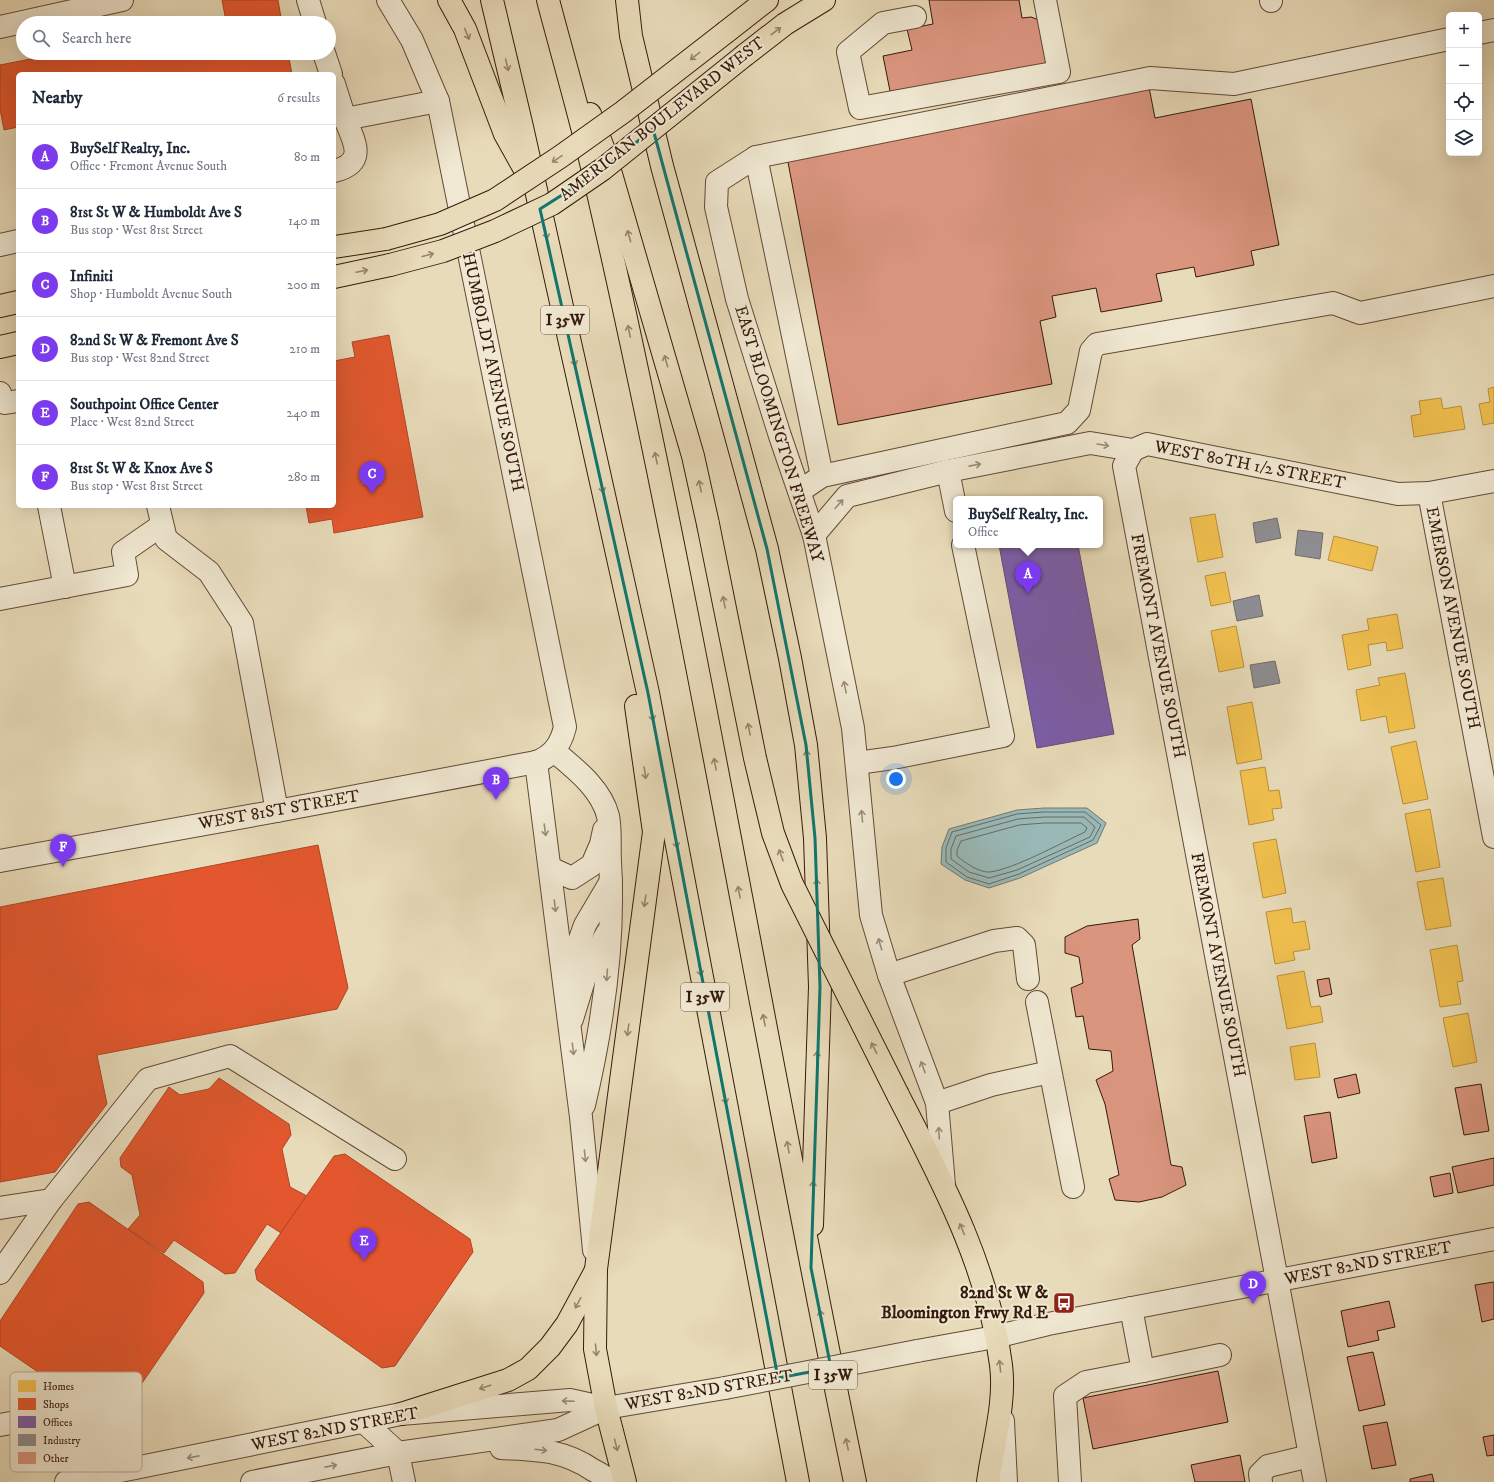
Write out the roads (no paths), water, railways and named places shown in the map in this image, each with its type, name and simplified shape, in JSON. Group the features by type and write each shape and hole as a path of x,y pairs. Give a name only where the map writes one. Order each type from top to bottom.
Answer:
{"main road":[{"path":"449,0 465,29 505,134 536,190"},
{"name":"I 35W","path":"492,0 648,693 798,1482"},
{"name":"I 35W","path":"548,0 596,180 665,496 811,1268 855,1482"},
{"path":"627,0 631,36 662,166 766,549 790,658 806,745 815,838 820,987 811,1268"},
{"name":"AMERICAN BOULEVARD WEST","path":"336,247 386,239 440,224 495,200 560,157 623,112 767,0"},
{"name":"AMERICAN BOULEVARD WEST","path":"336,277 390,265 443,251 495,231 552,204 603,169 785,24 824,0"},
{"path":"555,24 604,150 693,456 755,758 773,833 792,884 944,1186 977,1265 987,1298 1001,1366 1001,1396 988,1482"},
{"path":"0,306 16,302"},
{"path":"0,347 16,343"},
{"path":"607,512 654,832 596,1269 596,1349 606,1408 625,1482"},
{"path":"401,1414 508,1380 528,1368 550,1347 567,1324 596,1269"}],"street":[{"path":"50,16 122,0"},
{"path":"308,0 313,16"},
{"name":"HUMBOLDT AVENUE SOUTH","path":"388,0 412,40 438,101 565,727 562,741 554,751"},
{"path":"915,17 883,23 848,52 860,108 1059,72 1046,0"},
{"path":"0,27 16,23"},
{"path":"1482,32 1494,30"},
{"path":"822,476 756,157 1150,78 1234,84 1446,40"},
{"path":"326,60 330,72"},
{"path":"336,90 345,119 357,148 353,160 343,169 336,171"},
{"path":"345,119 438,101"},
{"name":"EAST BLOOMINGTON FREEWAY","path":"756,157 717,182 716,207 737,299 780,436 814,535 853,728 871,916 889,975 937,1103 944,1186"},
{"path":"0,245 16,241"},
{"path":"800,491 822,476 1067,423 1079,410 1091,351 1097,344 1333,303 1360,313 1494,286"},
{"name":"WEST 80TH 1/2 STREET","path":"814,535 846,496 948,471 1090,443 1133,450 1147,444 1398,494 1429,493 1494,480"},
{"name":"FREMONT AVENUE SOUTH","path":"1133,450 1124,466 1315,1482"},
{"path":"948,471 953,496"},
{"name":"EMERSON AVENUE SOUTH","path":"1429,493 1494,837"},
{"path":"50,508 65,587"},
{"path":"0,599 127,574 123,552 160,516 166,539 208,572 242,623 277,811"},
{"path":"857,763 893,758 1003,736 964,548"},
{"path":"554,751 582,775 597,794 608,815 611,880 607,981 597,1050 581,1117"},
{"name":"WEST 81ST STREET","path":"0,861 536,762 545,759 554,751"},
{"path":"536,762 581,1117 596,1269"},
{"path":"550,868 572,878 592,864 601,844 608,815"},
{"path":"564,983 585,925 611,880"},
{"path":"570,1026 588,967 610,926"},
{"path":"889,975 994,941 1017,938 1024,945 1028,979"},
{"path":"1037,1002 1073,1187"},
{"path":"0,1274 51,1200 148,1079 230,1056 395,1159"},
{"path":"937,1103 991,1085 1050,1072"},
{"path":"0,1208 51,1200"},
{"path":"0,1249 14,1244 28,1232"},
{"name":"WEST 82ND STREET","path":"252,1482 398,1453 558,1430 606,1408 725,1388 995,1337 1027,1328 1494,1239"},
{"path":"1131,1308 1143,1371"},
{"path":"1070,1482 1065,1396 1086,1382 1220,1355"},
{"path":"1001,1396 1006,1482"},
{"name":"WEST 82ND STREET","path":"142,1470 401,1414 570,1400 606,1408"},
{"path":"364,1422 398,1453 404,1482"},
{"path":"0,1425 10,1423"},
{"path":"446,1446 536,1450 561,1453 585,1464 611,1482"},
{"path":"1261,1482 1260,1474 1268,1466 1310,1456"},
{"name":"WEST 82ND STREET","path":"66,1482 104,1478 132,1472"}],"water":[{"path":"1044,808 1087,808 1106,823 1097,843 1020,878 989,888 965,880 941,864 942,847 949,829 1017,810"}],"place":[{"name":"Infiniti","path":"372,494"},
{"name":"BuySelf Realty, Inc.","path":"1028,594"},
{"name":"81st St W & Humboldt Ave S","path":"496,800"},
{"name":"81st St W & Knox Ave S","path":"63,867"},
{"name":"Southpoint Office Center","path":"364,1261"},
{"name":"82nd St W & Bloomington Frwy Rd E","path":"1064,1303"},
{"name":"82nd St W & Fremont Ave S","path":"1253,1304"}]}
